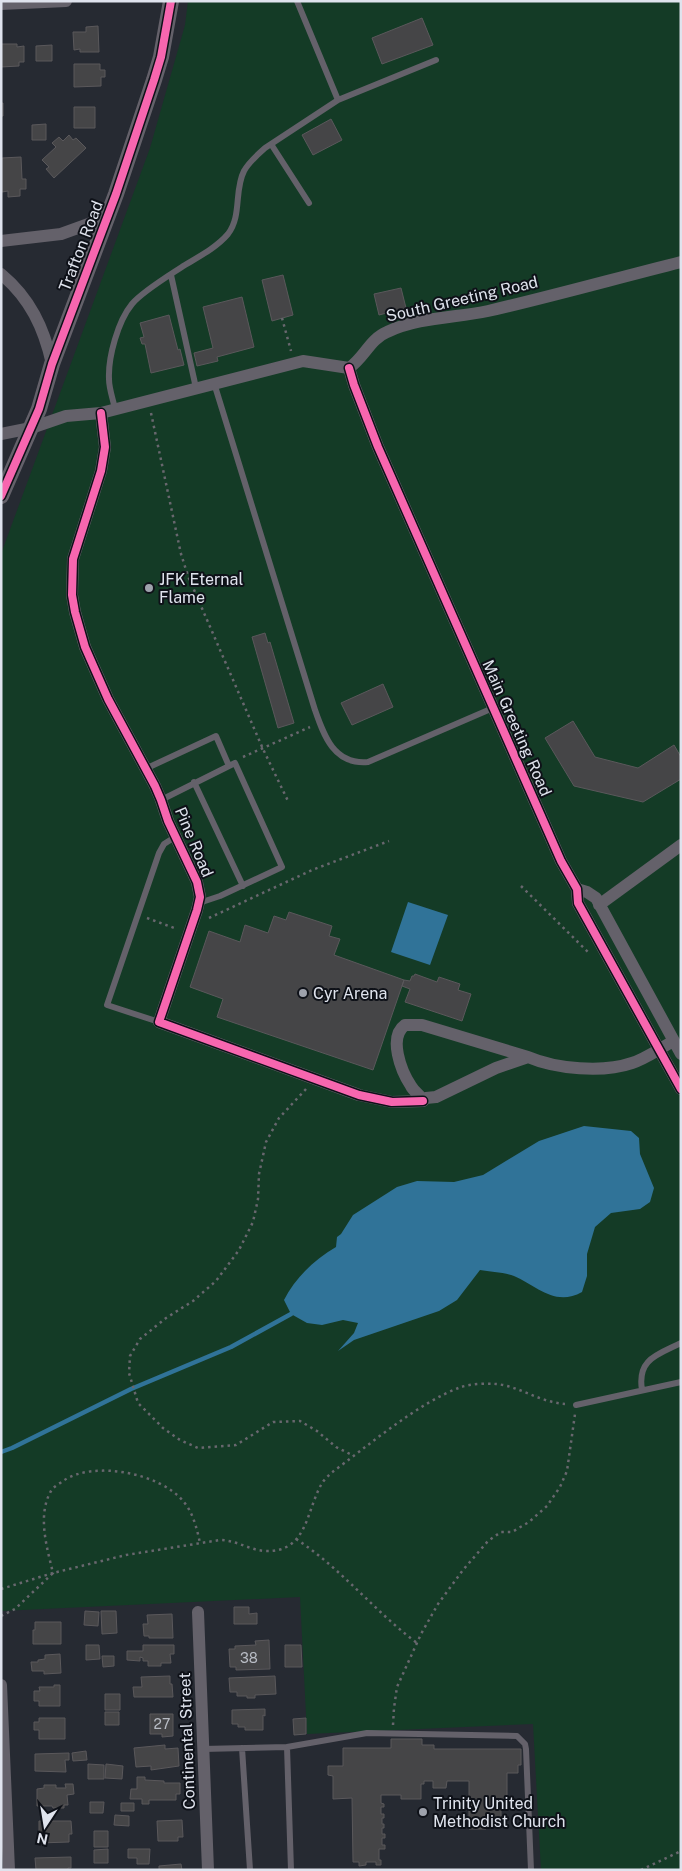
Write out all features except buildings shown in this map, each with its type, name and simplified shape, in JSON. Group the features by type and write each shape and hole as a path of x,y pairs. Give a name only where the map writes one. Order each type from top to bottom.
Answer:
{"street":[{"path":"1,4 66,1"},
{"name":"Trafton Road","path":"1,496 31,428 52,364 108,217 161,57 172,1"},
{"path":"1,241 61,234 108,217"},
{"name":"South Greeting Road","path":"349,368 356,364 376,339 388,331 434,319 486,311 681,262"},
{"path":"1,274 16,288 32,308 42,330 52,364"},
{"path":"1,434 31,428 66,416 101,413 303,361 349,368"},
{"name":"Main Greeting Road","path":"349,368 378,447 561,861 577,889 578,902 681,1089"},
{"name":"Pine Road","path":"101,413 104,448 95,493 73,560 72,595 78,626 85,647 108,699 161,800 175,837 197,882 199,892 199,903 159,1022"},
{"path":"599,905 681,845"},
{"name":"Main Greeting Road","path":"577,889 592,894 599,905 681,1054"},
{"path":"159,1022 316,1079 378,1100 392,1102 423,1101 426,1098 436,1097 496,1068 528,1057"},
{"path":"423,1101 407,1080 398,1052 398,1031 411,1023 432,1026 542,1063 554,1065 607,1068 631,1063 674,1041"},
{"name":"Continental Street","path":"198,1612 208,1870"},
{"path":"1,1686 6,1862"}],"lane":[{"path":"297,1 338,100"},
{"path":"115,409 109,374 112,353 125,313 134,302 212,248 229,232 236,214 239,188 244,172 254,158 271,144 338,100 436,60"},
{"path":"271,144 309,203"},
{"path":"171,275 196,388"},
{"path":"214,383 320,723 337,753 349,761 360,763 376,759 493,708"},
{"path":"145,769 216,736 232,764 282,867 243,886 199,903"},
{"path":"161,800 232,764"},
{"path":"194,782 243,886"},
{"path":"159,1022 107,1004 160,849 175,837"},
{"path":"642,1390 640,1376 648,1362 681,1343"},
{"path":"576,1404 681,1382"},
{"path":"203,1749 287,1747 367,1733 512,1735 522,1739 526,1749 530,1867"},
{"path":"287,1747 291,1870"},
{"path":"242,1748 250,1870"}],"path":[{"path":"282,318 292,354"},
{"path":"148,400 181,554 263,749 288,801"},
{"path":"158,583 188,573"},
{"path":"232,764 253,751 263,749 320,723"},
{"path":"207,924 210,917 312,870 389,841"},
{"path":"521,886 590,954"},
{"path":"138,914 189,933"},
{"path":"316,1079 279,1118 266,1142 259,1174 258,1199 253,1222 239,1250 216,1281 193,1301 166,1318 140,1339 130,1356 131,1379 138,1403 162,1428 180,1440 198,1448 236,1445 273,1422 300,1421 317,1431 336,1447 354,1456"},
{"path":"1,1589 53,1573 126,1555 200,1543 228,1540 250,1548 267,1551 282,1548 303,1532 321,1484 331,1473 415,1412 464,1386 495,1384 555,1403 576,1404 573,1441 567,1471 560,1487 547,1506 529,1522 512,1532 501,1532 488,1541 463,1570 438,1604 417,1643 397,1687 393,1734"},
{"path":"53,1573 46,1541 44,1512 52,1490 71,1476 101,1470 134,1474 168,1487 184,1501 195,1522 200,1543"},
{"path":"296,1539 341,1573 388,1619 417,1643"},
{"path":"1,1616 15,1609 53,1573"},
{"path":"641,1870 681,1850"}],"green space":[{"path":"188,1 681,1 681,1870 541,1870 533,1724 307,1734 300,1597 1,1611 1,554 150,148 185,25"}],"water":[{"path":"408,902 448,915 430,965 391,952"},
{"path":"584,1126 631,1131 639,1138 640,1154 654,1188 650,1202 640,1209 611,1213 595,1227 587,1254 587,1276 582,1292 572,1296 555,1296 514,1276 480,1270 457,1300 439,1311 354,1340 338,1351 354,1333 358,1323 343,1320 322,1325 307,1323 291,1314 284,1300 294,1284 306,1270 336,1247 337,1237 353,1215 397,1187 417,1181 454,1182 483,1175 539,1141"}],"waterway":[{"path":"1,1452 131,1389 231,1347 291,1314"}],"cycle path":[{"path":"1,496 39,409 52,364 116,194 161,57 171,1"},
{"path":"349,368 378,447 561,861 577,889 578,903 681,1089"},
{"path":"101,413 105,447 101,471 73,559 72,595 75,612 85,647 108,699 155,786 168,821 197,882 200,897 159,1022 359,1095 392,1102 423,1101"}],"place":[{"name":"JFK Eternal Flame","path":"149,588"},
{"name":"Cyr Arena","path":"303,993"},
{"name":"Trinity United Methodist Church","path":"423,1812"}]}
